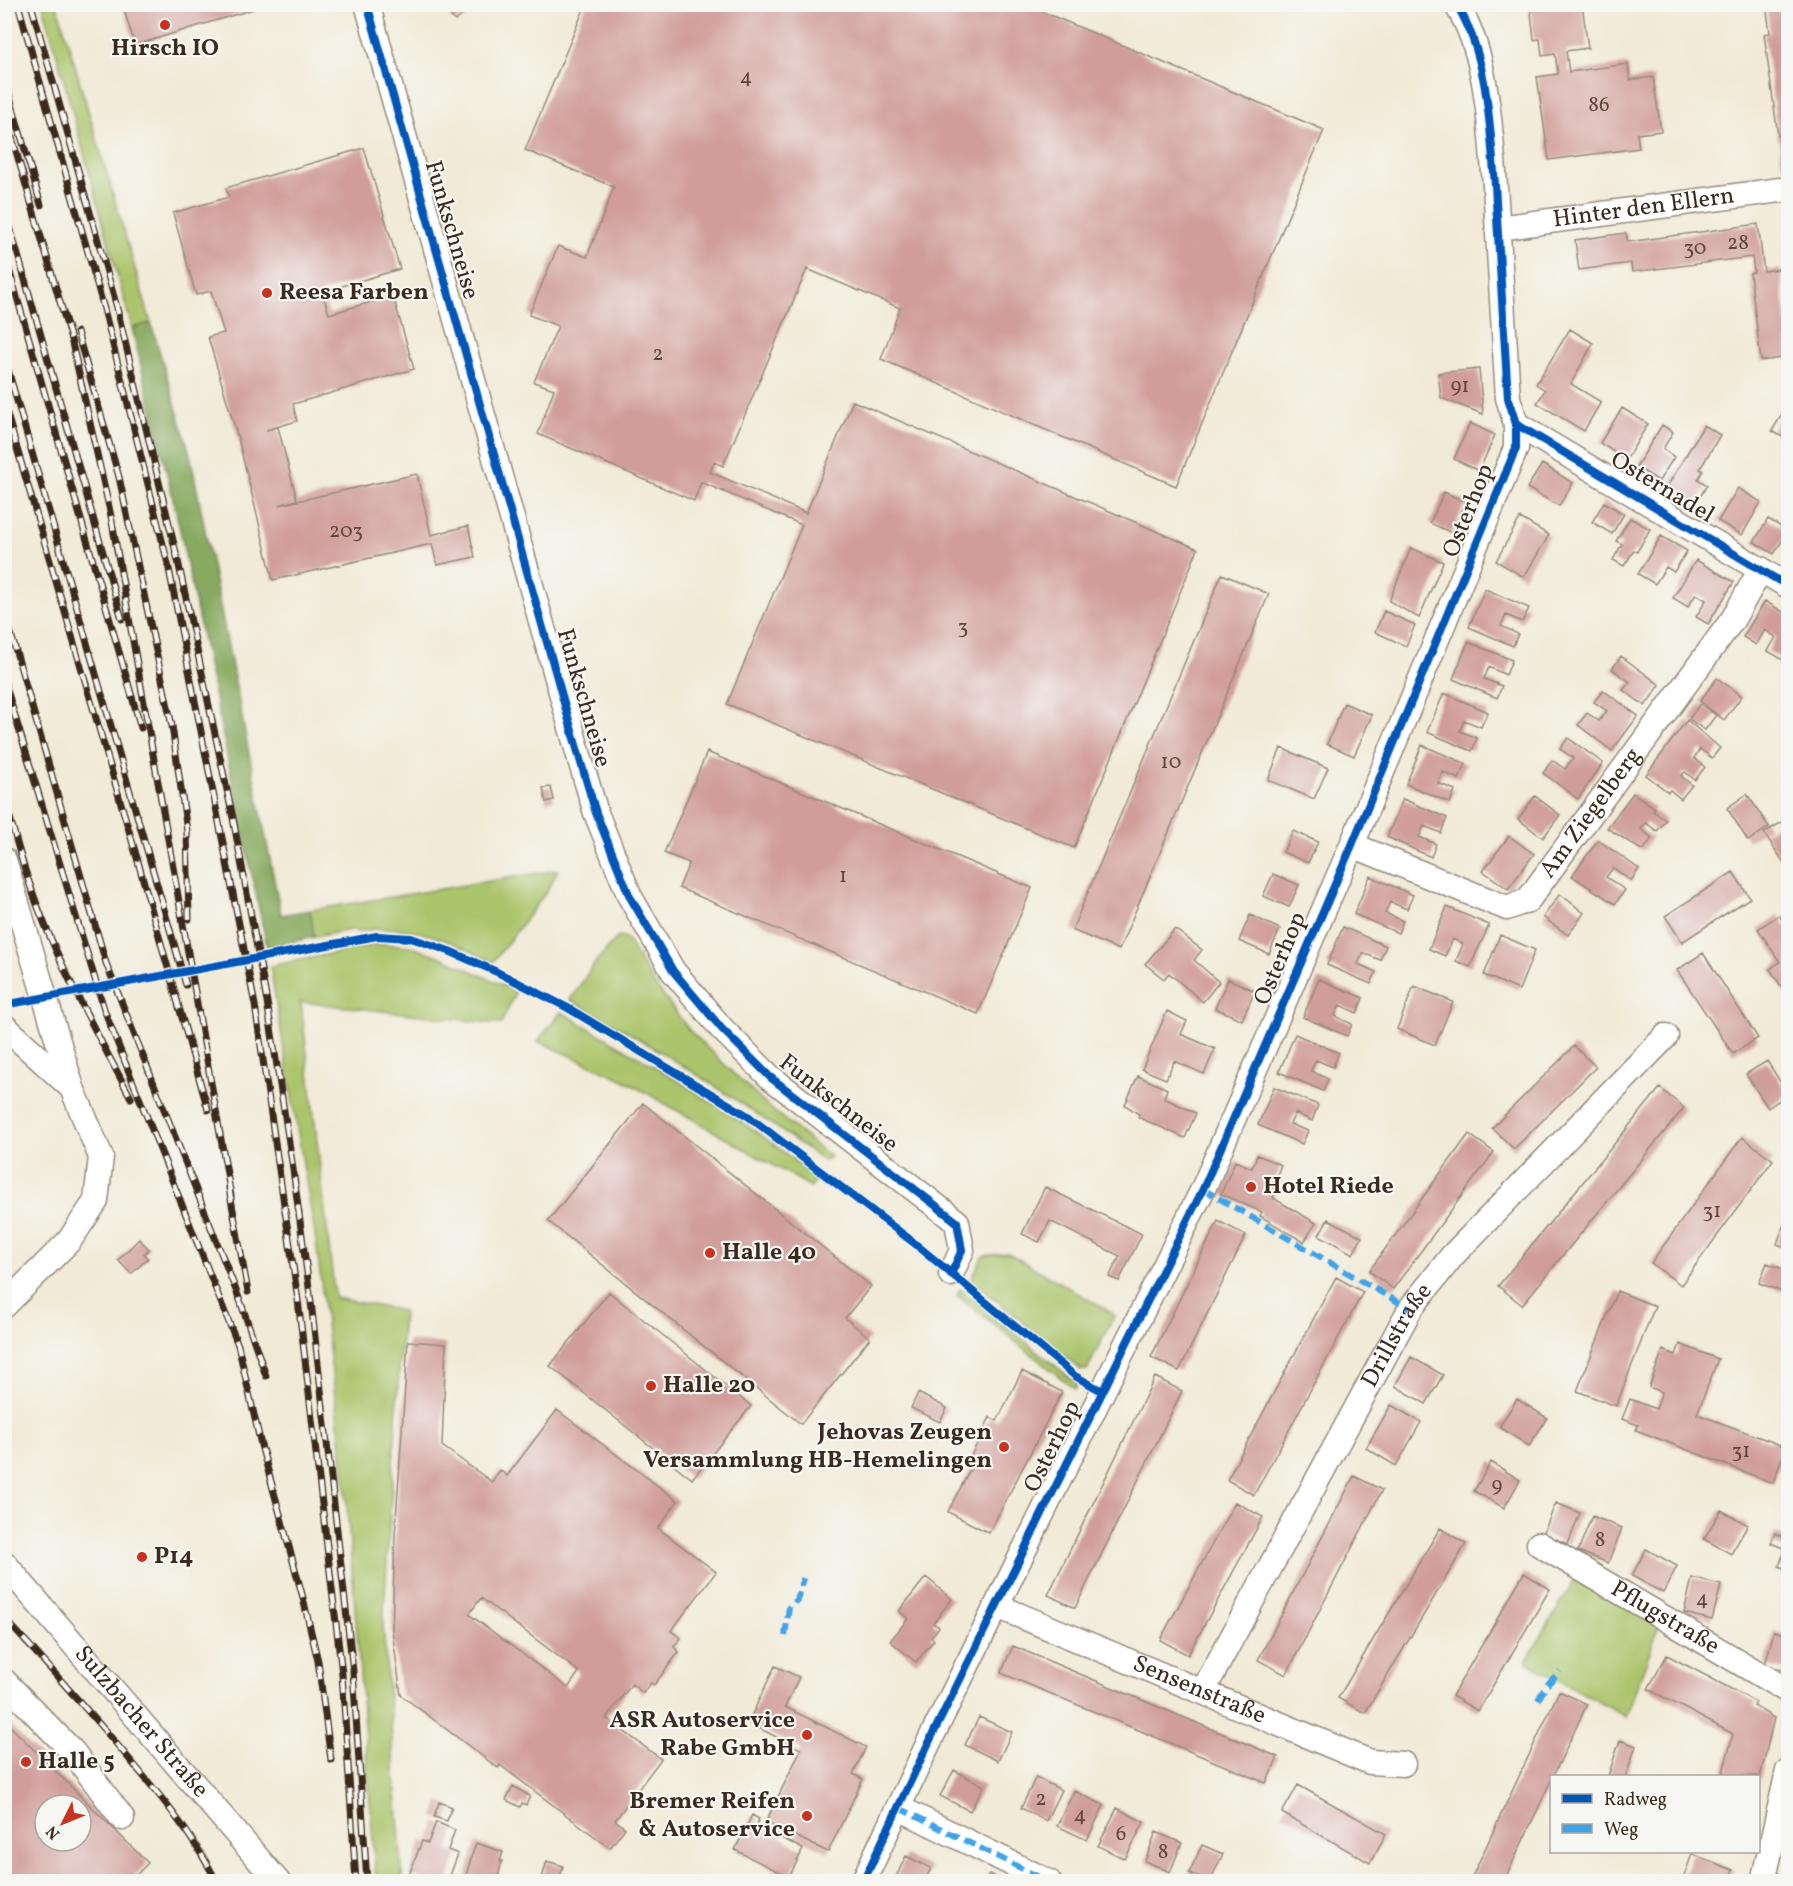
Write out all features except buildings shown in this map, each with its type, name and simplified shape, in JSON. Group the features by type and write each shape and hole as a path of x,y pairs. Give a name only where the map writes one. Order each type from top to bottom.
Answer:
{"street":[{"name":"Funkschneise","path":"367,4 581,763 596,813 630,897 673,971 730,1037 770,1077 957,1222 962,1250 951,1274"},
{"name":"Osterhop","path":"863,1881 929,1742 1203,1189 1352,845 1516,448 1516,424 1508,398 1487,92 1467,20 1456,4"},
{"name":"Hinter den Ellern","path":"1498,228 1788,189"},
{"name":"Osternadel","path":"1516,424 1788,586"},
{"name":"Am Ziegelberg","path":"1352,845 1507,908 1528,900 1733,619 1761,569"},
{"path":"4,860 10,897 72,1088 102,1157 96,1201 69,1240 4,1306"},
{"path":"4,1026 72,1088"},
{"name":"Drillstraße","path":"1203,1691 1410,1308 1453,1255 1666,1036"},
{"name":"Pflugstraße","path":"1539,1544 1788,1691"},
{"name":"Sulzbacher Straße","path":"4,1563 278,1881"},
{"name":"Sensenstraße","path":"997,1606 1370,1762 1403,1764"},
{"path":"4,1681 73,1752 122,1818"},
{"path":"1763,1881 1788,1770"},
{"path":"899,1808 1049,1881"}],"green space":[{"path":"43,5 57,5 151,323 132,328"},
{"path":"151,323 190,454 281,915 310,910 314,937 267,947 176,511 132,328"},
{"path":"558,870 547,891 493,962 460,946 410,930 375,929 356,932 355,929 314,937 310,910"},
{"path":"619,936 627,939 650,978 689,1030 764,1103 830,1157 824,1161 700,1076 570,1000 597,960"},
{"path":"380,944 410,946 439,956 516,991 501,1024 301,1002 335,1298 403,1311 383,1624 403,1882 376,1881 345,1479 316,1241 270,966"},
{"path":"561,1012 678,1080 757,1132 818,1178 811,1187 624,1080 538,1041"},
{"path":"1008,1253 1111,1312 1114,1316 1087,1370 1081,1370 973,1281 972,1278 983,1256"},
{"path":"960,1289 1078,1384 1075,1389 957,1295"},
{"path":"1577,1576 1660,1624 1626,1717 1526,1662"}],"railway":[{"path":"18,4 104,309 168,564 255,1005 298,1300 342,1674 356,1882"},
{"path":"31,4 116,304 178,561 233,818 267,1002 311,1302 353,1671 367,1882"},
{"path":"4,77 41,205"},
{"path":"4,110 72,343 111,516 231,1196"},
{"path":"4,206 122,619"},
{"path":"4,252 141,728"},
{"path":"77,332 119,477 172,726 187,831 189,919"},
{"path":"4,356 186,985"},
{"path":"4,404 208,1110"},
{"path":"4,610 106,963 241,1303 266,1376"},
{"path":"4,680 105,1012 238,1345 261,1445 318,1661 331,1760"},
{"path":"4,798 25,872 50,938 131,1098"},
{"path":"229,1188 248,1292"},
{"path":"4,1618 114,1741 156,1792 195,1844 217,1882"}],"marked path":[{"path":"1203,1189 1410,1309"},
{"path":"785,1636 789,1607 797,1600 803,1578"},
{"path":"1538,1700 1546,1686 1560,1671"},
{"path":"899,1808 1049,1882"}],"cycle path":[{"path":"367,4 581,763 596,813 630,897 673,971 722,1029 770,1077 957,1222 962,1250 951,1274"},
{"path":"863,1882 929,1742 1203,1189 1352,845 1516,448 1516,424 1508,398 1497,212 1486,92 1475,45 1456,4"},
{"path":"1516,424 1788,586"},
{"path":"4,1005 377,936 411,938 449,951 568,1008 748,1116 913,1242 1075,1376 1102,1391"}],"place":[{"name":"Hirsch IO","path":"165,25"},
{"name":"Reesa Farben","path":"267,293"},
{"name":"Hotel Riede","path":"1251,1187"},
{"name":"Halle 40","path":"710,1253"},
{"name":"Halle 20","path":"651,1386"},
{"name":"Jehovas Zeugen Versammlung HB-Hemelingen","path":"1004,1447"},
{"name":"P14","path":"142,1557"},
{"name":"ASR Autoservice Rabe GmbH","path":"807,1735"},
{"name":"Halle 5","path":"26,1762"},
{"name":"Bremer Reifen & Autoservice","path":"807,1816"}]}
